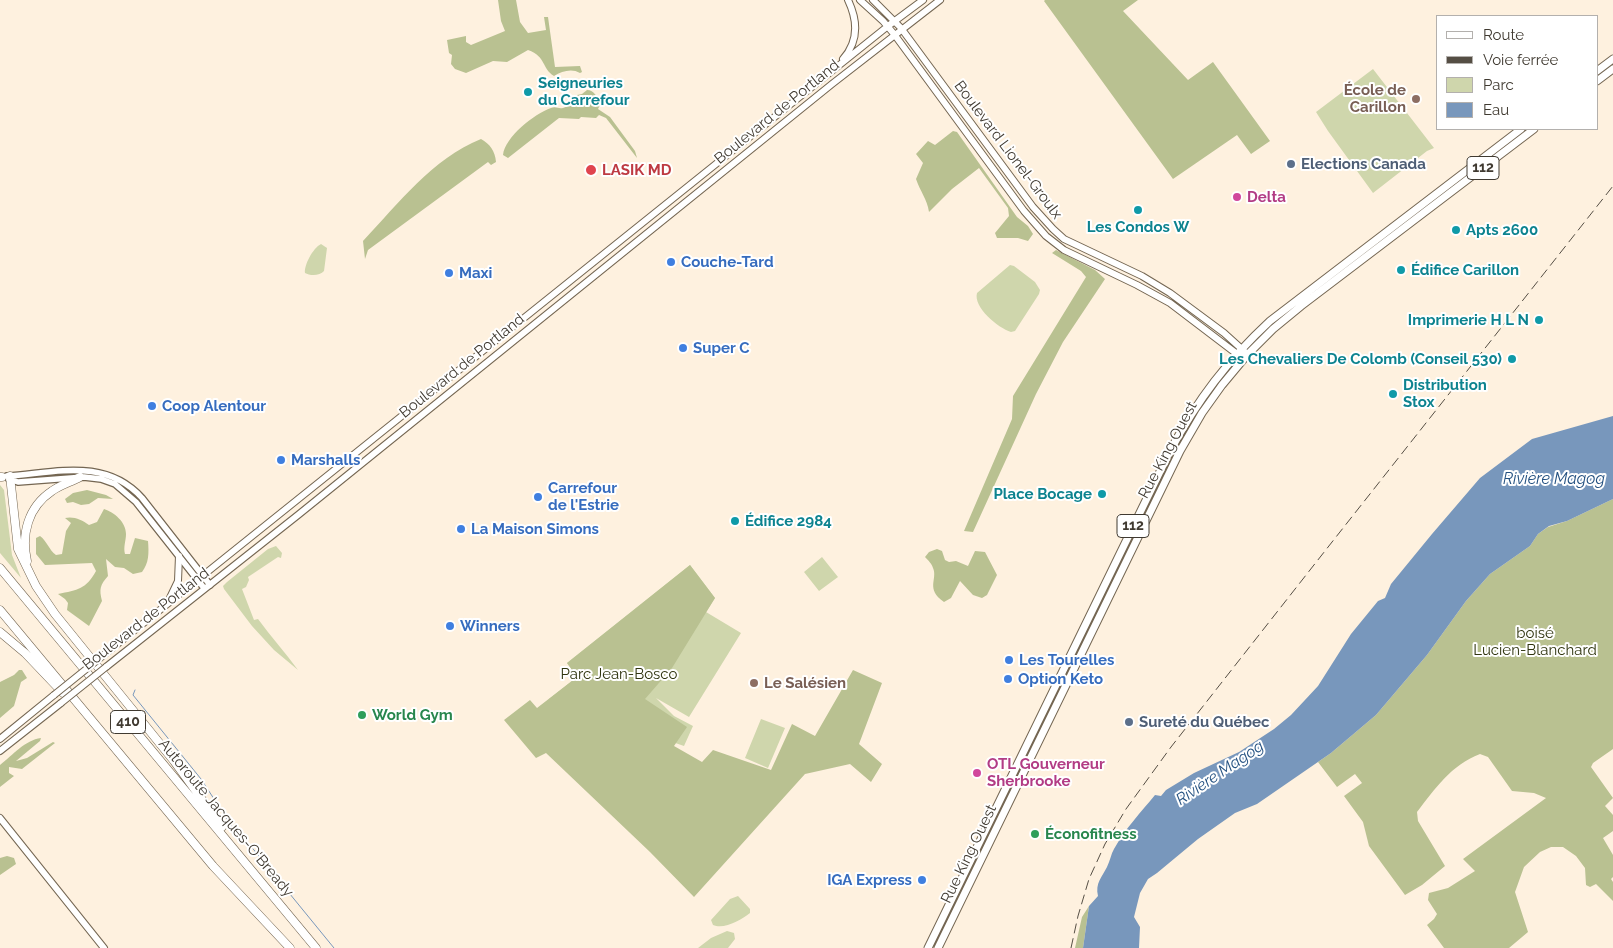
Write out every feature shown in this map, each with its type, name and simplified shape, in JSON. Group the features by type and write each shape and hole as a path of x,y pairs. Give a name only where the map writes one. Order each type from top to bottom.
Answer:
{"highway":[{"path":"5,477 18,550 36,586 55,614 184,773 256,876"},
{"path":"36,586 28,566 24,548 29,519 37,505 47,495 80,477"},
{"name":"Autoroute Jacques-O'Bready","path":"0,568 316,948"},
{"name":"410","path":"0,610 219,872 290,948"},
{"path":"0,632 26,654 111,743"}],"main road":[{"path":"826,76 849,51 854,40 855,18 848,0"},
{"name":"Boulevard Lionel-Groulx","path":"860,0 888,26 1024,212 1046,236 1064,250 1137,284 1170,303 1239,351"},
{"name":"Boulevard Lionel-Groulx","path":"873,0 902,28 1033,207 1057,233 1073,245 1142,276 1170,293 1239,351"},
{"name":"Boulevard de Portland","path":"0,739 888,26 923,0"},
{"name":"Boulevard de Portland","path":"0,751 894,34 940,0"},
{"path":"1598,70 1613,59"},
{"path":"1598,80 1613,69"},
{"name":"Rue King Ouest","path":"928,948 1170,451 1200,400 1239,351 1270,321 1520,130"},
{"name":"Rue King Ouest","path":"938,948 1180,451 1222,385 1247,355 1294,312 1533,130"},
{"path":"1239,351 1247,355"},
{"path":"166,606 178,580 179,556"},
{"path":"0,818 104,948"},
{"path":"0,822 22,847"}],"street":[{"path":"5,477 82,470 116,477 130,486 142,498 207,586"},
{"path":"5,477 18,482 80,477 104,480 126,492 137,503 179,556 201,578"}],"green space":[{"path":"498,0 516,0 520,22 528,33 546,30 544,17 548,17 555,67 580,66 582,72 567,71 554,76 547,70 538,56 528,50 507,62 493,61 466,73 455,69 451,64 452,55 449,53 447,40 466,36 466,42 471,45 505,31 501,21"},
{"path":"1045,0 1138,0 1123,11 1188,80 1213,62 1270,141 1251,154 1237,135 1173,179"},
{"path":"1373,69 1434,148 1427,151 1373,193 1316,112"},
{"path":"587,90 592,91 597,97 601,103 598,109 610,117 635,151 637,158 606,118 599,115 596,118 559,118 508,158 503,155 509,141 521,127 537,115 551,108 563,108 577,103 577,95"},
{"path":"953,131 957,132 1017,217 1028,226 1033,234 1028,241 1018,238 997,238 995,233 1009,216 1008,208 979,168 952,189 929,212 916,179 923,163 916,154 928,141 935,145"},
{"path":"481,139 492,148 496,162 491,165 488,162 368,250 365,259 363,241 403,197 447,158"},
{"path":"321,244 327,248 324,271 315,275 305,273 310,257"},
{"path":"1056,250 1095,270 1105,279 1063,342 1036,394 973,532 964,531 1012,419 1013,396 1086,277 1081,271 1052,253"},
{"path":"1010,265 1035,282 1040,290 1015,331 1011,332 993,322 977,299 977,293"},
{"path":"0,485 4,490 12,555 21,578 0,553"},
{"path":"87,490 113,499 98,498 89,504 81,505 73,502 67,503 65,499 73,493"},
{"name":"boisé Lucien-Blanchard","path":"1613,499 1613,749 1593,763 1591,767 1613,798 1605,806 1613,815 1613,831 1603,838 1613,855 1613,877 1611,879 1613,882 1613,901 1596,884 1590,887 1586,885 1585,868 1576,856 1563,847 1551,847 1540,852 1524,867 1515,892 1528,932 1509,948 1444,948 1427,925 1437,914 1428,900 1429,893 1448,888 1475,871 1463,859 1546,798 1534,793 1512,791 1488,757 1480,754 1460,764 1444,779 1417,812 1418,821 1445,866 1422,885 1405,895 1369,846 1363,822 1344,796 1362,783 1355,774 1337,787 1318,762 1376,715 1427,655 1466,601 1490,574 1530,546 1538,534 1548,527 1567,521"},
{"path":"104,509 112,512 124,525 126,534 125,554 130,554 135,538 148,541 148,558 142,572 133,574 124,568 115,567 106,559 108,576 101,587 102,601 89,626 67,610 68,603 58,594 76,590 89,582 96,571 92,563 45,565 36,554 36,538 40,536 56,555 62,554 66,531 71,523 65,518 78,519 89,525 97,522"},
{"path":"276,546 282,553 281,558 278,557 248,577 249,580 246,587 242,589 254,620 258,619 298,670 274,650 252,626 223,586 268,549"},
{"path":"937,549 942,551 945,560 949,562 956,561 968,566 975,551 985,552 997,575 987,595 982,598 973,595 960,581 951,598 944,602 938,597 933,588 933,568 925,557 929,552"},
{"path":"822,557 838,577 819,591 804,572"},
{"name":"Parc Jean-Bosco","path":"690,565 715,598 706,612 741,633 689,717 656,698 674,716 693,726 684,746 549,699 577,677 567,663"},
{"path":"690,565 715,598 672,668 645,699 687,727 674,746 702,762 713,750 771,770 792,724 815,736 853,670 882,683 859,744 882,764 871,782 850,764 805,774 694,897 650,852 546,753 536,758 504,720 530,700 537,708 577,677 567,663"},
{"path":"19,670 22,670 27,678 21,682 14,706 0,718 0,682 14,675"},
{"path":"761,719 785,728 768,768 745,758"},
{"path":"41,738 40,741 16,761 27,758 53,742 55,743 22,769 9,767 9,773 14,776 0,787 0,765 24,745"},
{"path":"7,856 14,858 16,864 0,875 0,858"},
{"path":"738,896 750,909 750,913 727,925 713,925 711,920 730,899"},
{"path":"1089,906 1083,948 1075,948 1082,917"},
{"path":"727,931 734,933 735,939 728,948 698,948 711,938"}],"water":[{"name":"Rivière Magog","path":"1613,416 1613,499 1567,521 1549,526 1538,534 1530,546 1490,574 1466,601 1427,655 1376,715 1331,753 1257,804 1235,813 1198,839 1148,879 1140,893 1134,917 1140,927 1139,948 1083,948 1089,906 1098,896 1098,884 1113,851 1128,828 1155,795 1161,796 1166,790 1194,773 1239,752 1274,729 1291,715 1318,686 1351,634 1378,601 1385,598 1391,584 1480,478 1532,439"}],"waterway":[{"path":"135,690 133,695 201,779 231,825 254,850 334,948"}],"railway":[{"path":"1071,948 1089,879 1105,844 1126,809 1171,747 1613,186"}],"place":[{"name":"Seigneuries du Carrefour","path":"528,92"},
{"name":"École de Carillon","path":"1416,99"},
{"name":"Elections Canada","path":"1291,164"},
{"name":"LASIK MD","path":"591,170"},
{"name":"Delta","path":"1237,197"},
{"name":"Les Condos W","path":"1138,210"},
{"name":"Apts 2600","path":"1456,230"},
{"name":"Couche-Tard","path":"671,262"},
{"name":"Édifice Carillon","path":"1401,270"},
{"name":"Maxi","path":"449,273"},
{"name":"Imprimerie H L N","path":"1539,320"},
{"name":"Super C","path":"683,348"},
{"name":"Les Chevaliers De Colomb (Conseil 530)","path":"1512,359"},
{"name":"Distribution Stox","path":"1393,394"},
{"name":"Coop Alentour","path":"152,406"},
{"name":"Marshalls","path":"281,460"},
{"name":"Place Bocage","path":"1102,494"},
{"name":"Carrefour de l'Estrie","path":"538,497"},
{"name":"Édifice 2984","path":"735,521"},
{"name":"La Maison Simons","path":"461,529"},
{"name":"Winners","path":"450,626"},
{"name":"Les Tourelles","path":"1009,660"},
{"name":"Option Keto","path":"1008,679"},
{"name":"Le Salésien","path":"754,683"},
{"name":"World Gym","path":"362,715"},
{"name":"Sureté du Québec","path":"1129,722"},
{"name":"OTL Gouverneur Sherbrooke","path":"977,773"},
{"name":"Éconofitness","path":"1035,834"},
{"name":"IGA Express","path":"922,880"}]}
